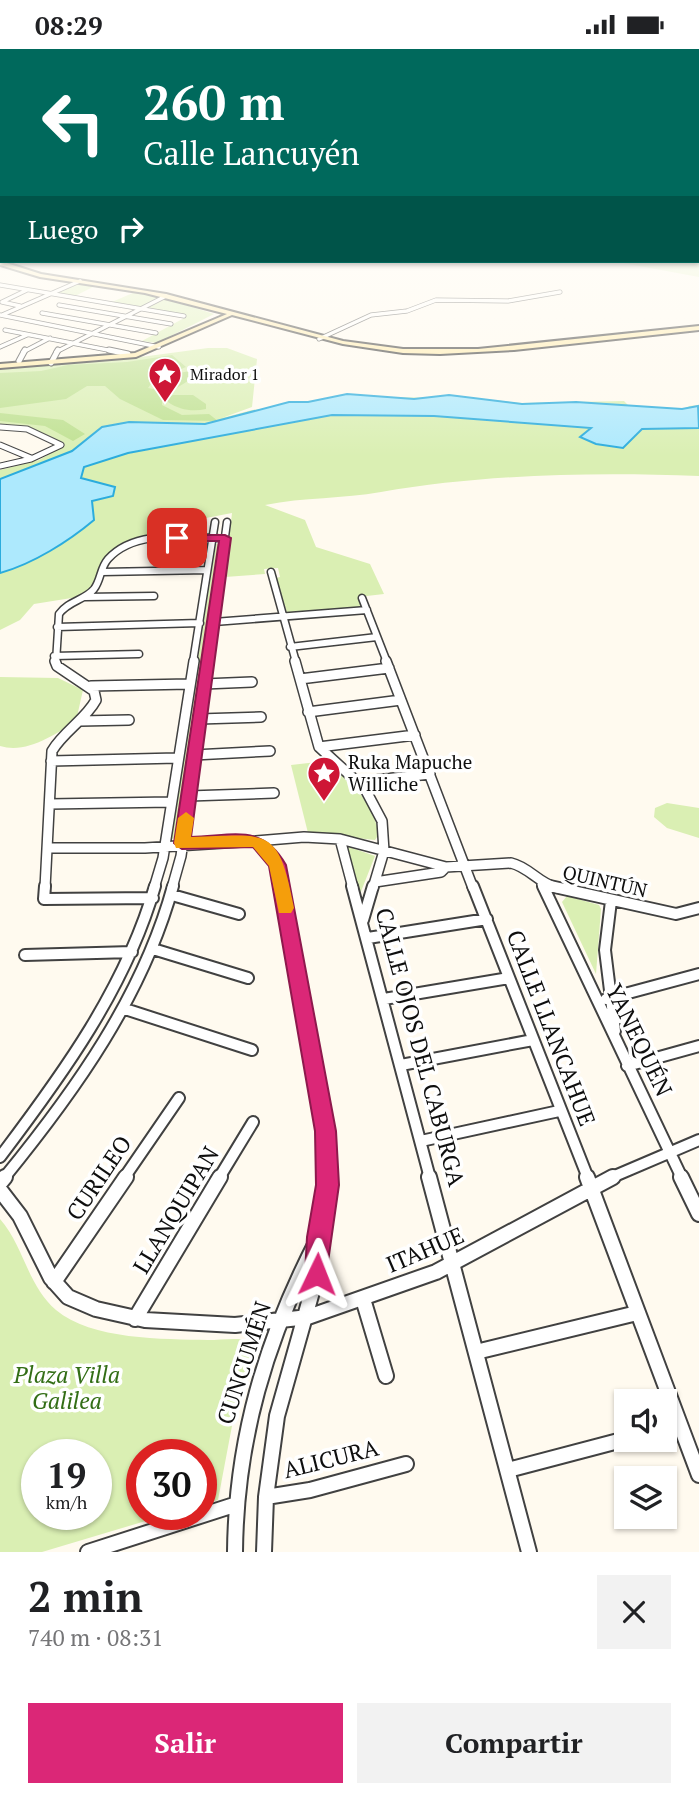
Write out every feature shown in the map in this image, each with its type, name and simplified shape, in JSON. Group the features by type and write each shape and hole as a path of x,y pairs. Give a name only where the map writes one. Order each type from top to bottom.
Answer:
{"main road":[{"path":"0,364 128,354 157,346 215,316"},
{"path":"0,364 119,359 226,316"},
{"path":"233,316 319,339 392,350 473,352 699,328"}],"street":[{"path":"5,316 157,346"},
{"path":"3,331 35,316"},
{"path":"60,316 156,333"},
{"path":"120,316 172,324"},
{"path":"319,339 368,316"},
{"path":"52,361 56,351 125,317"},
{"path":"3,331 128,354"},
{"path":"0,347 28,334"},
{"path":"19,361 23,351 50,338"},
{"path":"0,426 27,429 60,443 57,449 31,459 0,466"},
{"path":"0,445 31,459"},
{"path":"0,1157 62,1076 103,1008 132,952 153,898 164,845 215,522"},
{"path":"0,1183 84,1072 125,1009 153,949 172,895 189,796 227,522"},
{"path":"153,898 44,899 54,745 95,703 91,686 81,677 57,666 54,656 57,627 62,609 94,589 104,564 116,552 136,542 225,538"},
{"path":"102,572 207,570"},
{"path":"271,572 319,747 358,782 373,800 382,821 384,851 362,922"},
{"path":"83,597 154,596"},
{"name":"CALLE LLANCAHUE","path":"362,598 468,868 559,1111 592,1185 660,1389"},
{"path":"214,622 367,610"},
{"path":"57,627 200,623"},
{"path":"290,647 377,637"},
{"path":"54,656 139,654"},
{"path":"300,679 389,669"},
{"path":"204,684 252,681"},
{"path":"91,686 189,684"},
{"path":"308,712 401,700"},
{"path":"199,719 261,717"},
{"path":"80,721 130,720"},
{"path":"319,747 415,735"},
{"path":"194,755 270,751"},
{"path":"51,761 177,758"},
{"path":"358,782 430,774"},
{"path":"189,796 274,793"},
{"path":"50,804 170,801"},
{"path":"48,848 182,843 260,844 304,837 340,839 446,867"},
{"name":"CALLE OJOS DEL CABURGA","path":"340,839 455,1264 529,1552"},
{"name":"CUNCUMÉN","path":"260,844 277,865 326,1131 328,1185 318,1237 317,1274 277,1416 266,1497 264,1552"},
{"name":"QUINTÚN","path":"446,867 521,865 542,884 611,901 676,914 699,908"},
{"path":"374,881 441,872 446,867"},
{"name":"YANEQUÉN","path":"542,884 699,1214"},
{"path":"172,895 239,914"},
{"path":"611,901 606,946 617,1043"},
{"path":"368,938 487,919"},
{"path":"153,949 248,978"},
{"path":"25,955 132,952"},
{"path":"598,1003 610,996 699,974"},
{"path":"384,999 509,978"},
{"path":"125,1009 253,1051"},
{"path":"401,1065 533,1040"},
{"path":"627,1066 699,1046"},
{"name":"CURILEO","path":"54,1282 179,1098"},
{"path":"421,1141 559,1111"},
{"name":"LLANQUIPAN","path":"135,1319 253,1122"},
{"name":"ITAHUE","path":"0,1190 21,1215 54,1282 65,1295 135,1319 211,1325 279,1321 307,1317 363,1299 455,1264 592,1185 669,1150 699,1140"},
{"name":"CUNCUMÉN","path":"236,1552 234,1504 243,1436 279,1321 318,1237"},
{"path":"363,1299 386,1376"},
{"path":"476,1352 637,1313"},
{"name":"CALLE LLANCAHUE","path":"677,1436 699,1475"},
{"path":"508,1470 614,1442"},
{"name":"ALICURA","path":"266,1497 310,1490 406,1464"},
{"path":"88,1552 234,1504"}],"green space":[{"path":"183,316 210,316 157,343 142,341 186,317"},
{"path":"227,348 257,359 252,407 222,418 252,410 369,397 473,398 521,403 624,401 630,407 686,410 689,406 699,405 699,476 620,474 499,478 265,505 305,520 316,547 370,564 384,594 358,597 361,606 357,609 287,613 276,578 280,577 278,568 264,569 265,574 225,577 232,513 185,522 170,539 134,544 107,559 97,583 84,596 34,604 20,620 0,630 0,470 39,460 64,446 43,433 0,427 0,368 126,359"},
{"path":"172,355 186,367 153,381 148,388 153,389 170,375 194,370 196,376 162,397 162,405 182,415 209,414 218,421 163,420 120,399 105,386 87,386 66,399 0,408 0,373 41,371 68,365 127,362"},
{"path":"173,395 193,395 206,404 206,409 181,409 168,402 167,398"},
{"path":"0,413 63,420 85,434 73,441 45,426 0,421"},
{"path":"216,544 221,544 177,837 170,840"},
{"path":"0,677 58,678 83,690 76,721 30,745 10,748 0,746"},
{"path":"326,761 366,802 379,834 375,840 308,833 291,765"},
{"path":"667,803 699,808 699,838 667,828 654,817 655,808"},
{"path":"349,847 375,856 360,894 347,849"},
{"path":"567,896 599,905 601,909 596,974 562,902"},
{"name":"Plaza Villa Galilea","path":"0,1219 15,1241 38,1289 56,1310 71,1320 88,1327 129,1336 240,1339 250,1341 253,1348 238,1394 218,1500 217,1439 126,1439 126,1527 42,1552 0,1552"}],"water":[{"path":"347,394 414,399 449,395 522,404 576,402 682,409 698,406 699,428 642,429 623,448 596,444 580,437 591,428 434,416 332,415 128,453 84,467 81,478 115,487 113,496 92,501 94,520 50,551 0,573 0,479 72,451 102,427 129,422 205,424 289,402 308,402"}],"slow traffic":[{"path":"186,818 182,843 256,841 265,847 277,865 285,908"}],"place":[{"name":"Mirador 1","path":"165,404"},
{"name":"Ruka Mapuche Williche","path":"324,803"}],"route":[{"path":"177,538 225,538 182,843 256,841 265,847 277,865 326,1131 328,1185 318,1237 317,1274"}]}
